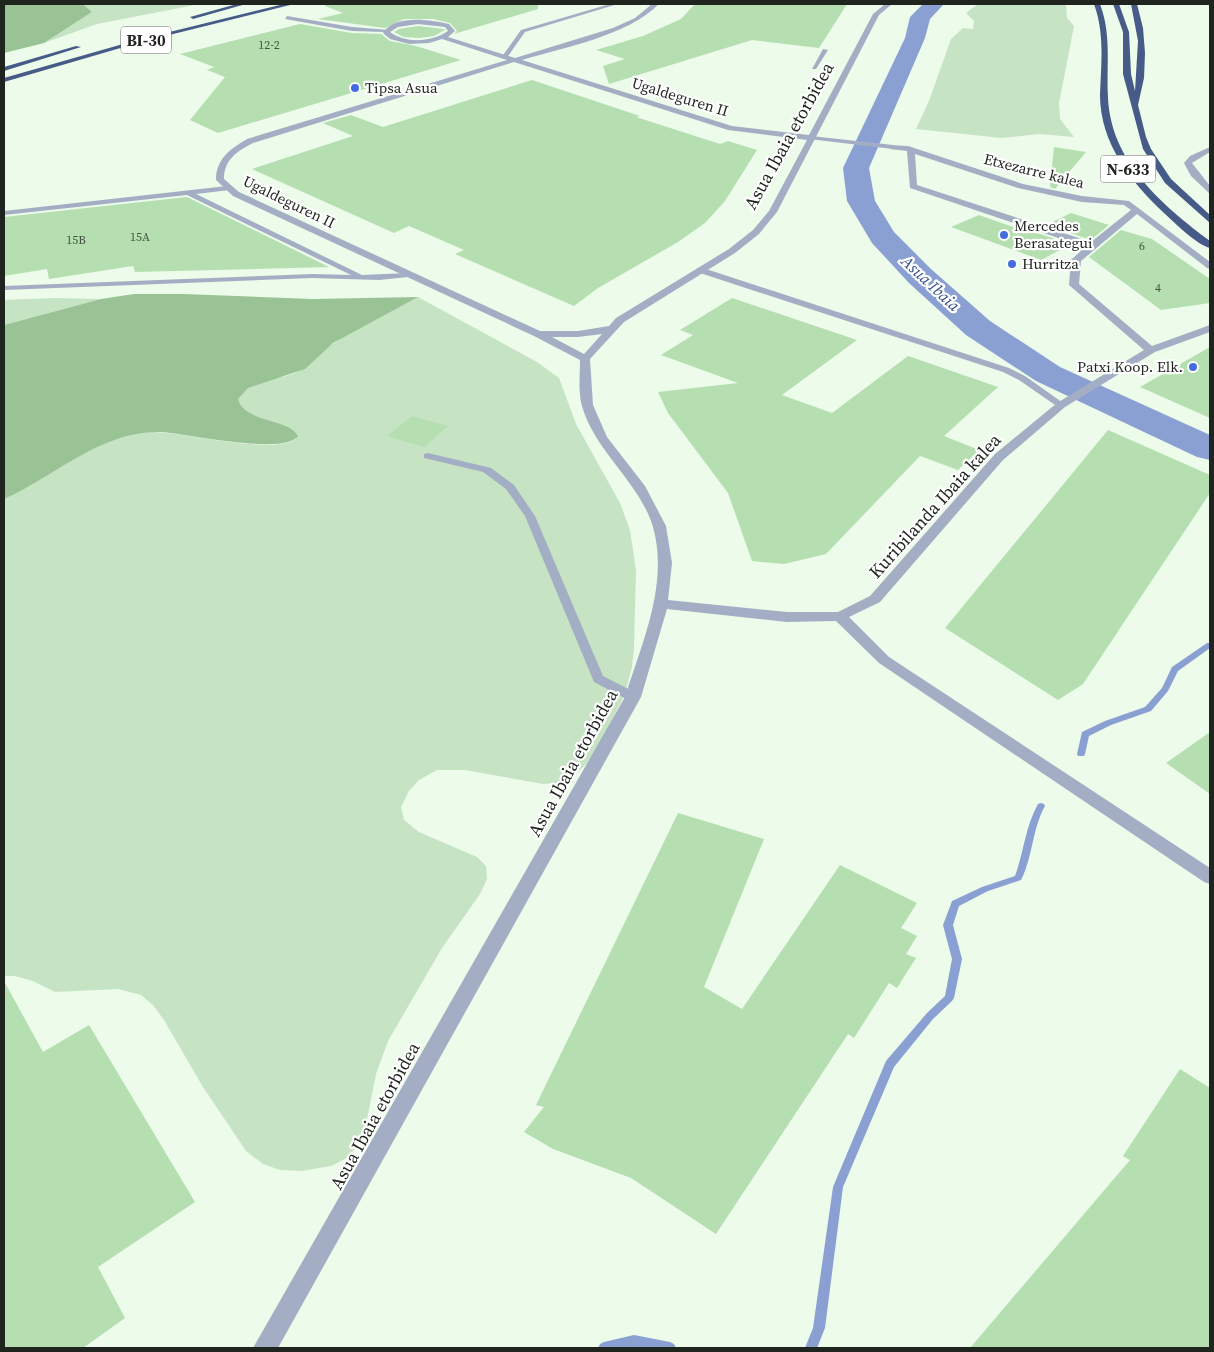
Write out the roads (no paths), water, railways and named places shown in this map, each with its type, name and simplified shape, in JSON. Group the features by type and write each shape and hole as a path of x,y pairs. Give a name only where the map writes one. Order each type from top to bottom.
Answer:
{"highway":[{"name":"BI-30","path":"4,80 139,41 291,4"},
{"name":"N-633","path":"1097,4 1103,18 1105,35 1106,117 1116,149 1126,166 1155,199 1210,245"},
{"name":"N-633","path":"1116,4 1126,32 1127,74 1142,137 1156,165 1174,186 1210,220"},
{"path":"1134,4 1140,27 1142,76 1136,106"},
{"path":"189,18 245,5"},
{"name":"BI-30","path":"181,21 245,5"},
{"path":"1096,24 1105,35"},
{"path":"4,69 87,45"}],"street":[{"name":"Ugaldeguren II","path":"586,359 538,334 236,194 220,180 221,164 235,149 250,142 508,59 628,24 646,14 656,4"},
{"name":"Asua Ibaia etorbidea","path":"265,1348 633,697 661,604 665,563 659,526 639,486 601,438 587,406 586,359 620,320 732,251 756,232 773,212 876,14 889,4"},
{"path":"430,22 451,28 452,31 442,38 423,41 403,40 388,36 386,30 398,24 430,22"},
{"name":"Ugaldeguren II","path":"442,38 731,128 811,138"},
{"name":"Etxezarre kalea","path":"893,147 911,150 1021,186 1082,199 1126,203 1138,210 1210,266"},
{"path":"1210,149 1193,158 1188,164 1194,174 1210,191"},
{"path":"911,150 913,186 1092,246"},
{"path":"1138,210 1129,214 1076,260 1074,285 1151,350"},
{"name":"Kuribilanda Ibaia kalea","path":"840,616 875,599 998,457 1072,396 1151,350 1210,328"},
{"name":"Ugaldeguren II","path":"538,334 578,334 612,329"},
{"path":"661,604 787,617 814,618 840,616 884,660 1210,877"}],"lane":[{"path":"508,59 523,31 615,4"},
{"path":"287,18 352,29 386,30"},
{"path":"814,68 825,50"},
{"name":"Ugaldeguren II","path":"811,138 893,147"},
{"path":"4,213 227,188"},
{"path":"187,192 362,277"},
{"path":"700,270 1006,370 1022,378 1060,406"},
{"path":"4,288 180,280 379,278 408,275"},
{"path":"428,456 487,470 510,488 530,516 598,679 633,697"}],"waterway":[{"name":"Asua Ibaia","path":"934,4 920,17 915,38 856,168 861,201 882,237 920,276 978,328 1048,374 1210,449"},
{"path":"1081,754 1085,734 1108,723 1148,709 1165,689 1175,669 1210,645"},
{"path":"811,1348 819,1328 838,1187 890,1064 930,1016 949,998 957,959 948,925 955,904 985,889 1018,878 1022,869 1030,832 1041,806"},
{"path":"604,1348 634,1341 670,1348"}],"place":[{"name":"Tipsa Asua","path":"355,88"},
{"name":"Mercedes Berasategui","path":"1004,235"},
{"name":"Hurritza","path":"1012,264"},
{"name":"Patxi Koop. Elk.","path":"1193,367"}]}
